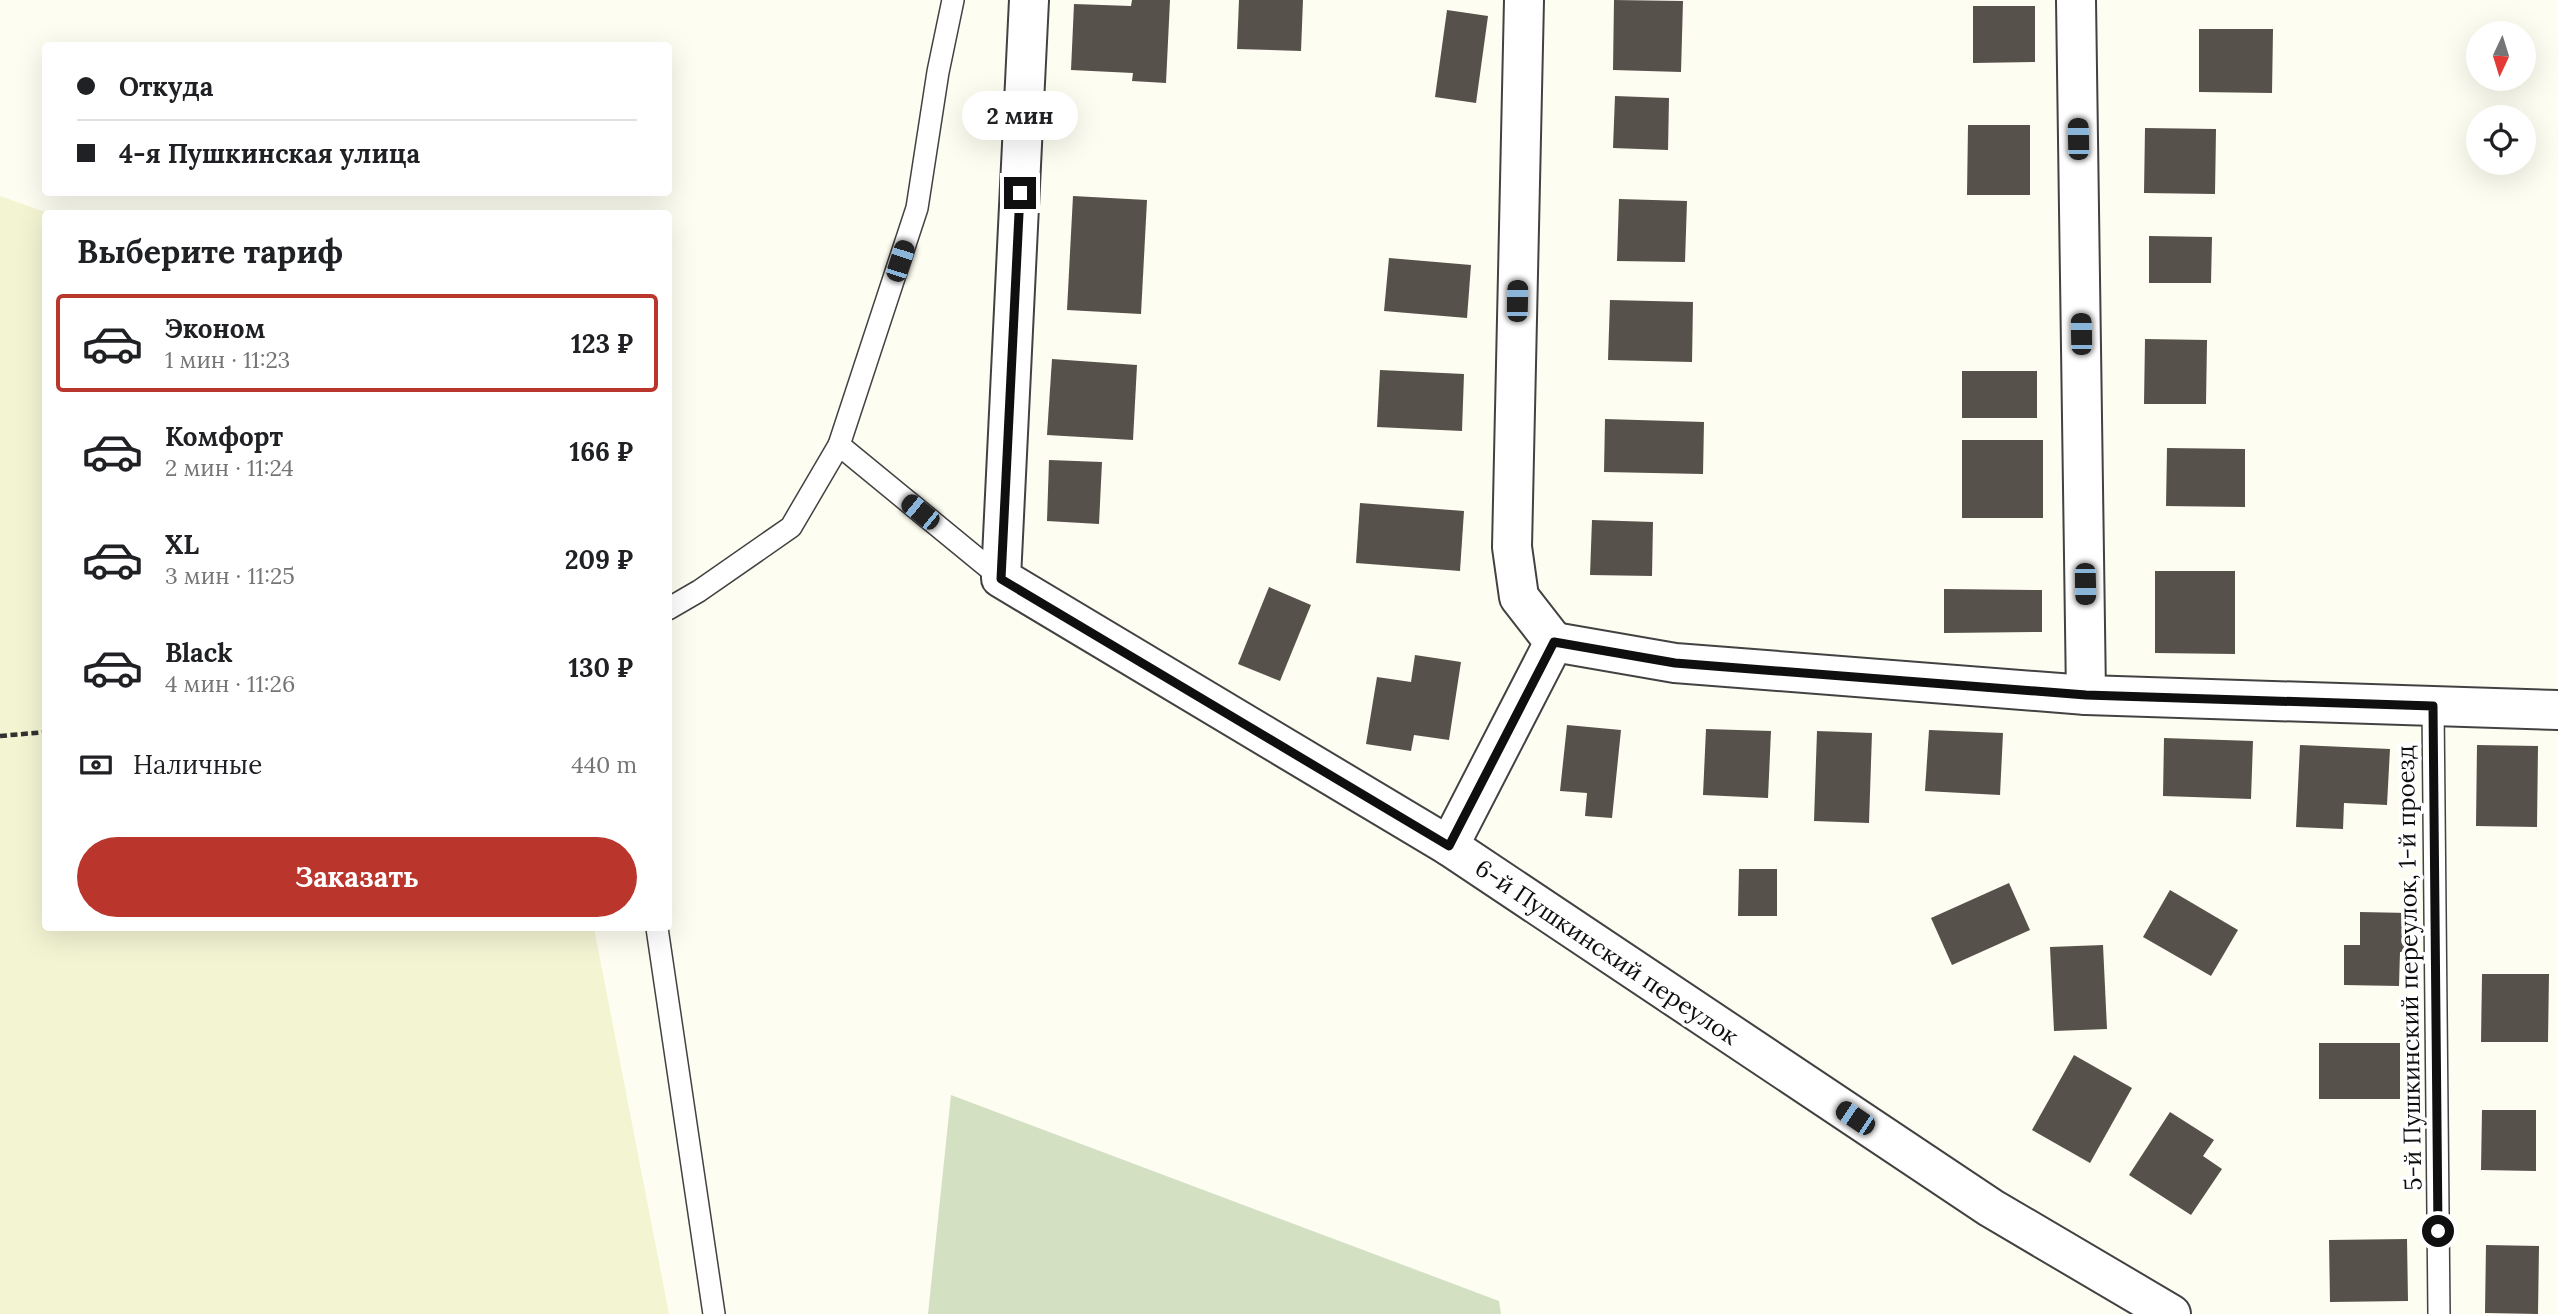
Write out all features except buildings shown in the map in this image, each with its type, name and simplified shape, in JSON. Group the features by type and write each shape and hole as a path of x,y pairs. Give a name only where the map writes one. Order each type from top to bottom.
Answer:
{"street":[{"path":"1001,579 1029,0"},
{"path":"1524,0 1512,547 1519,597 1554,642 1675,663 2086,695 2558,710"},
{"path":"2076,0 2086,695"},
{"name":"6-й Пушкинский переулок","path":"1001,579 1449,846 1991,1208 2171,1314"},
{"path":"1449,846 1554,642"}],"lane":[{"path":"672,607 699,592 791,527 839,445 917,208 938,72 953,0"},
{"path":"839,445 1001,579"},
{"name":"5-й Пушкинский переулок, 1-й проезд","path":"2433,706 2439,1314"},
{"path":"657,931 713,1314"}],"path":[{"path":"0,736 42,732"}],"green space":[{"path":"0,196 42,211 42,931 595,931 669,1314 0,1314"},
{"path":"951,1095 1499,1301 1501,1314 928,1314"}],"route":[{"path":"1020,193 1001,579 1449,846 1554,642 1675,663 2086,695 2433,706 2438,1231"}]}
